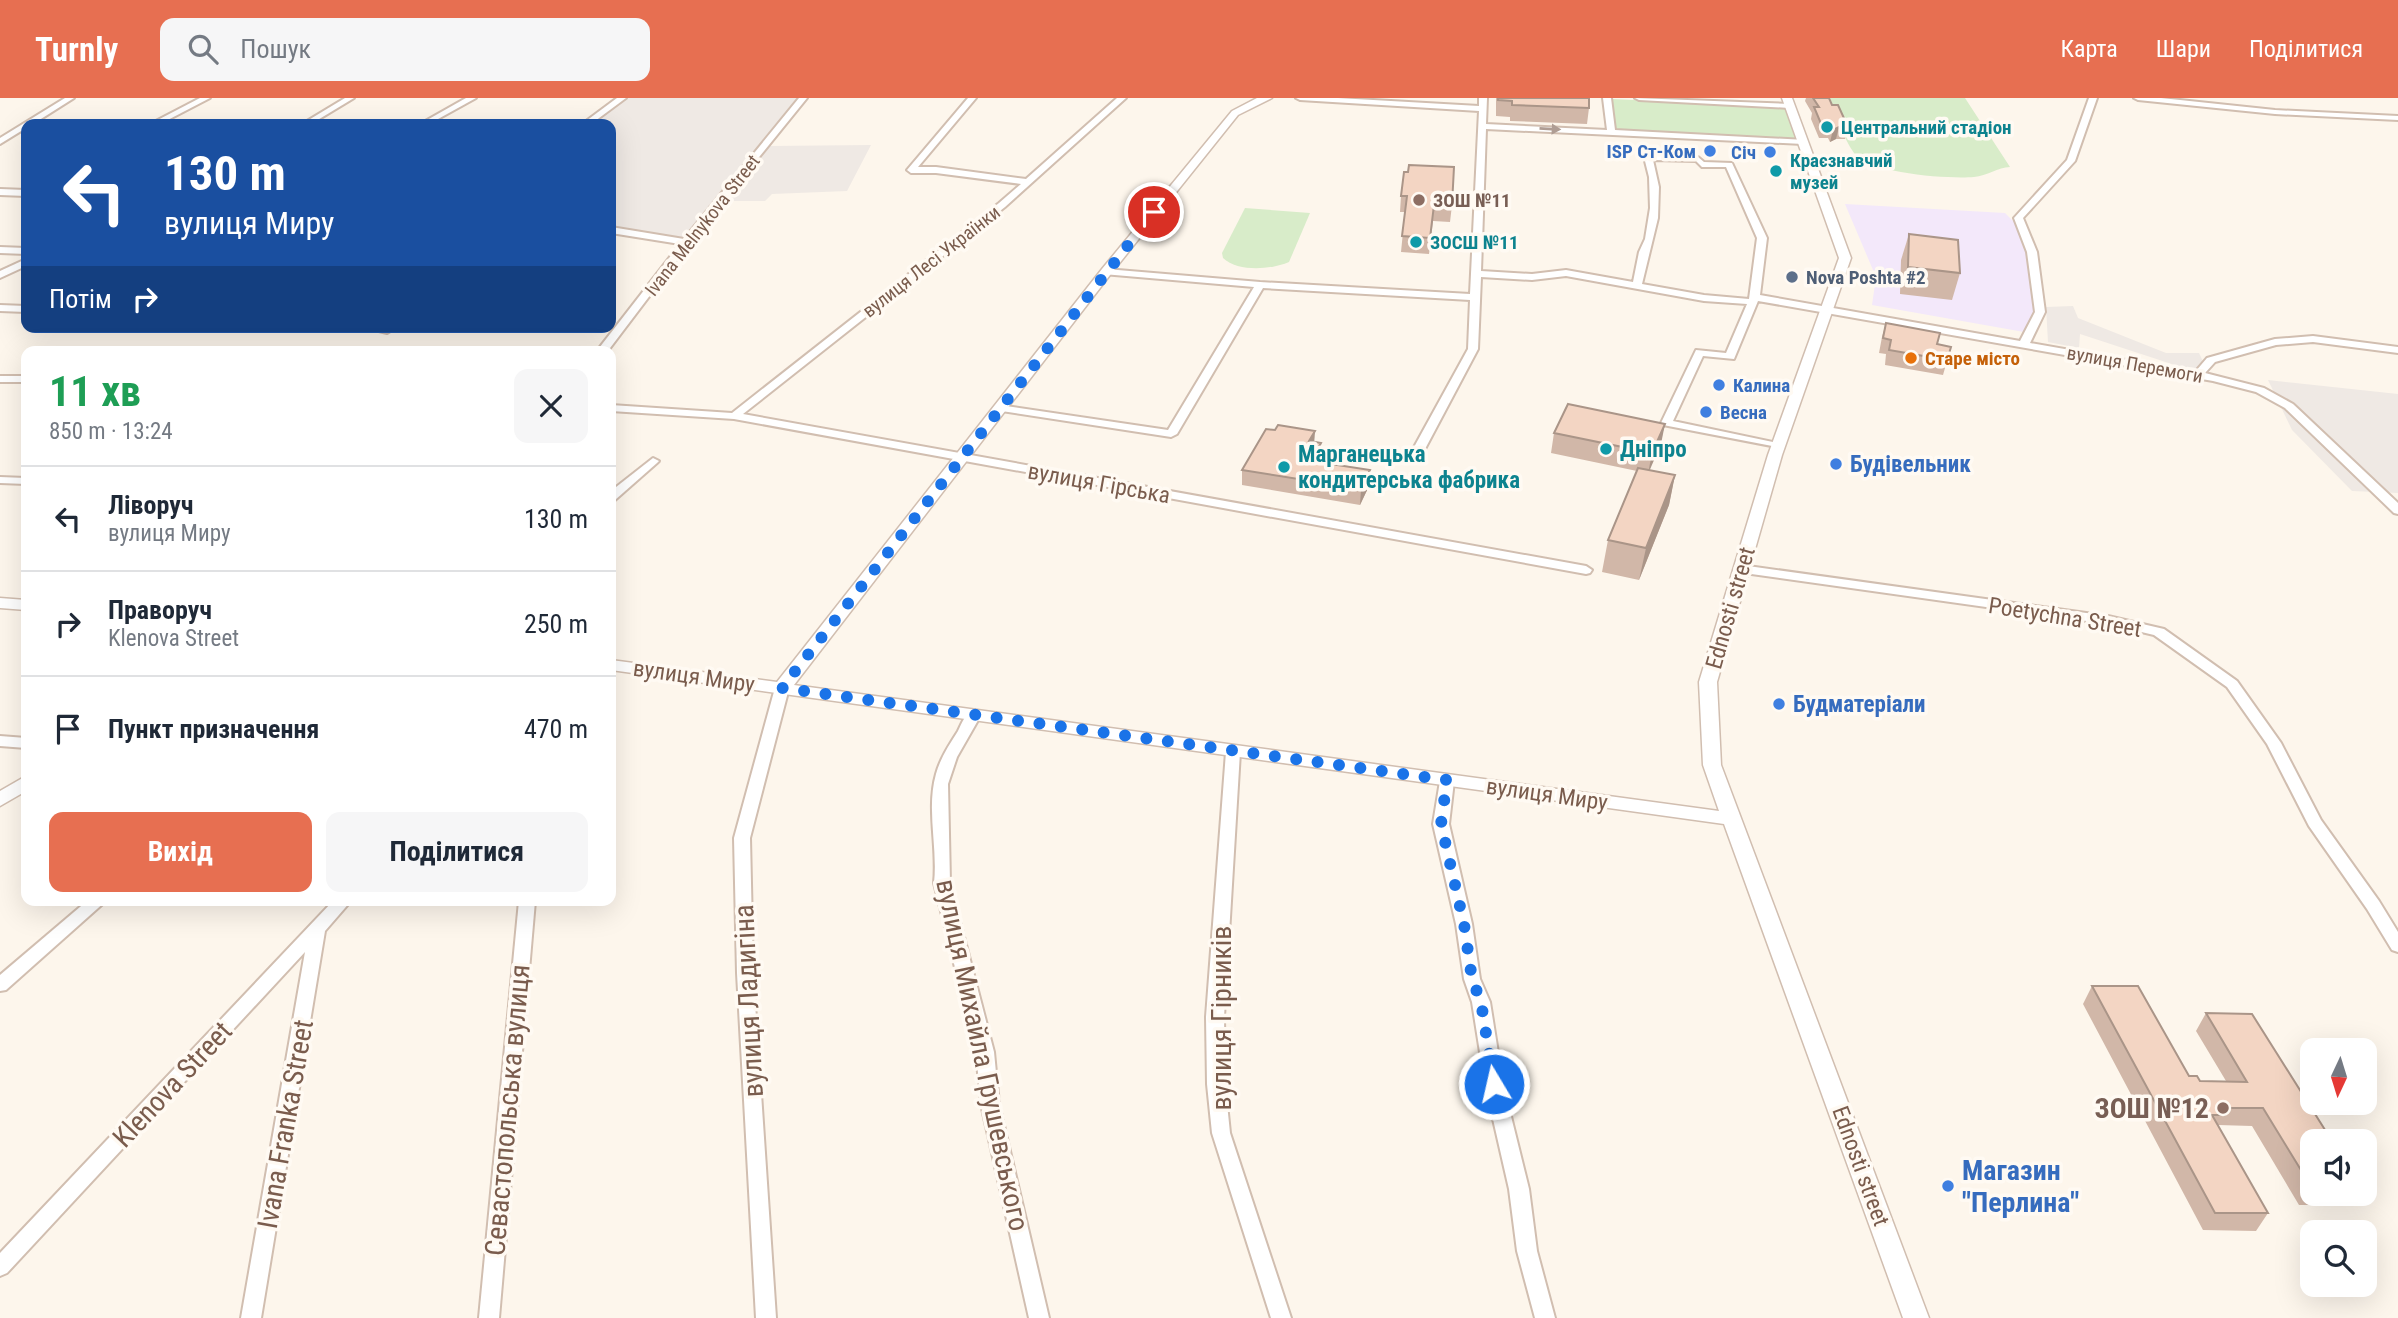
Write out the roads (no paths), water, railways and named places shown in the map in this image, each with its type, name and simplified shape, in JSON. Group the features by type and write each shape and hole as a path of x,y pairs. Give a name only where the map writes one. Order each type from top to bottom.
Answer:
{"street":[{"path":"37,119 70,98"},
{"path":"164,119 206,98"},
{"path":"315,119 351,98"},
{"path":"433,119 472,98"},
{"path":"593,119 622,98"},
{"name":"Ivana Melnykova Street","path":"606,346 803,98"},
{"path":"972,98 911,170 936,170 1028,181"},
{"name":"вулиця Лесі Українки","path":"734,416 1002,205 1122,98"},
{"path":"782,688 960,457 1235,113 1251,103 1267,98"},
{"path":"1300,98 1483,109"},
{"path":"1419,449 1473,349 1483,98"},
{"path":"1607,98 1611,132"},
{"path":"1639,98 1788,102"},
{"path":"2024,344 2040,312 2032,252 2018,218 2071,162 2093,98"},
{"path":"2138,98 2275,112 2398,118"},
{"name":"Ednosti street","path":"1788,102 1845,258 1778,446 1708,682 1712,765 1916,1318"},
{"path":"1482,126 1803,142"},
{"path":"0,142 21,129"},
{"path":"1636,285 1641,279 1642,256 1650,241 1655,212 1653,173 1648,157 1698,159 1702,164 1729,165 1762,237 1754,300 1730,357 1700,352 1667,424 1778,446"},
{"path":"0,192 21,192"},
{"path":"616,231 686,242"},
{"path":"0,250 21,251"},
{"path":"0,275 21,264"},
{"path":"1106,272 1260,285 1475,297"},
{"name":"вулиця Перемоги","path":"1476,274 1532,278 1566,273 1704,298 1754,300 1827,310 2198,375 2260,390 2289,406 2398,510"},
{"path":"999,408 1171,434 1260,285"},
{"path":"0,308 21,309"},
{"path":"616,321 625,323"},
{"path":"2198,375 2211,360 2275,342 2313,339 2398,350"},
{"path":"0,379 21,379"},
{"name":"вулиця Гірська","path":"616,408 734,416 1586,570"},
{"path":"616,493 653,461"},
{"path":"0,480 21,481"},
{"name":"Poetychna Street","path":"1741,569 2108,621 2159,632 2232,684 2274,743 2314,822 2374,905 2398,946"},
{"path":"0,603 21,605"},
{"name":"вулиця Миру","path":"616,666 1734,819"},
{"name":"вулиця Ладигіна","path":"766,1318 745,973 742,838 782,688"},
{"name":"вулиця Михайла Грушевського","path":"974,715 941,783 945,864 942,883 985,1052 990,1104 1039,1318"},
{"path":"0,741 21,743"},
{"name":"вулиця Гірників","path":"1233,752 1215,1017 1216,1084 1222,1133 1282,1318"},
{"path":"1447,780 1441,824 1464,924 1472,979 1481,1002 1494,1084 1519,1189 1527,1251 1545,1318"},
{"path":"0,800 21,785"},
{"path":"0,985 92,906"},
{"name":"Klenova Street","path":"0,1267 338,906"},
{"name":"Севастопольська вулиця","path":"489,1318 527,906"},
{"name":"Ivana Franka Street","path":"251,1318 317,929"}],"place":[{"name":"Центральний стадіон","path":"1827,127"},
{"name":"ISP Ст-Ком","path":"1710,151"},
{"name":"Січ","path":"1770,152"},
{"name":"Краєзнавчий музей","path":"1776,171"},
{"name":"ЗОШ №11","path":"1419,200"},
{"name":"ЗОСШ №11","path":"1416,242"},
{"name":"Nova Poshta #2","path":"1792,277"},
{"name":"Старе місто","path":"1911,358"},
{"name":"Калина","path":"1719,385"},
{"name":"Весна","path":"1706,412"},
{"name":"Дніпро","path":"1606,449"},
{"name":"Будівельник","path":"1836,464"},
{"name":"Марганецька кондитерська фабрика","path":"1284,467"},
{"name":"Будматеріали","path":"1779,704"},
{"name":"ЗОШ №12","path":"2223,1108"},
{"name":"Магазин \"Перлина\"","path":"1948,1186"}]}
